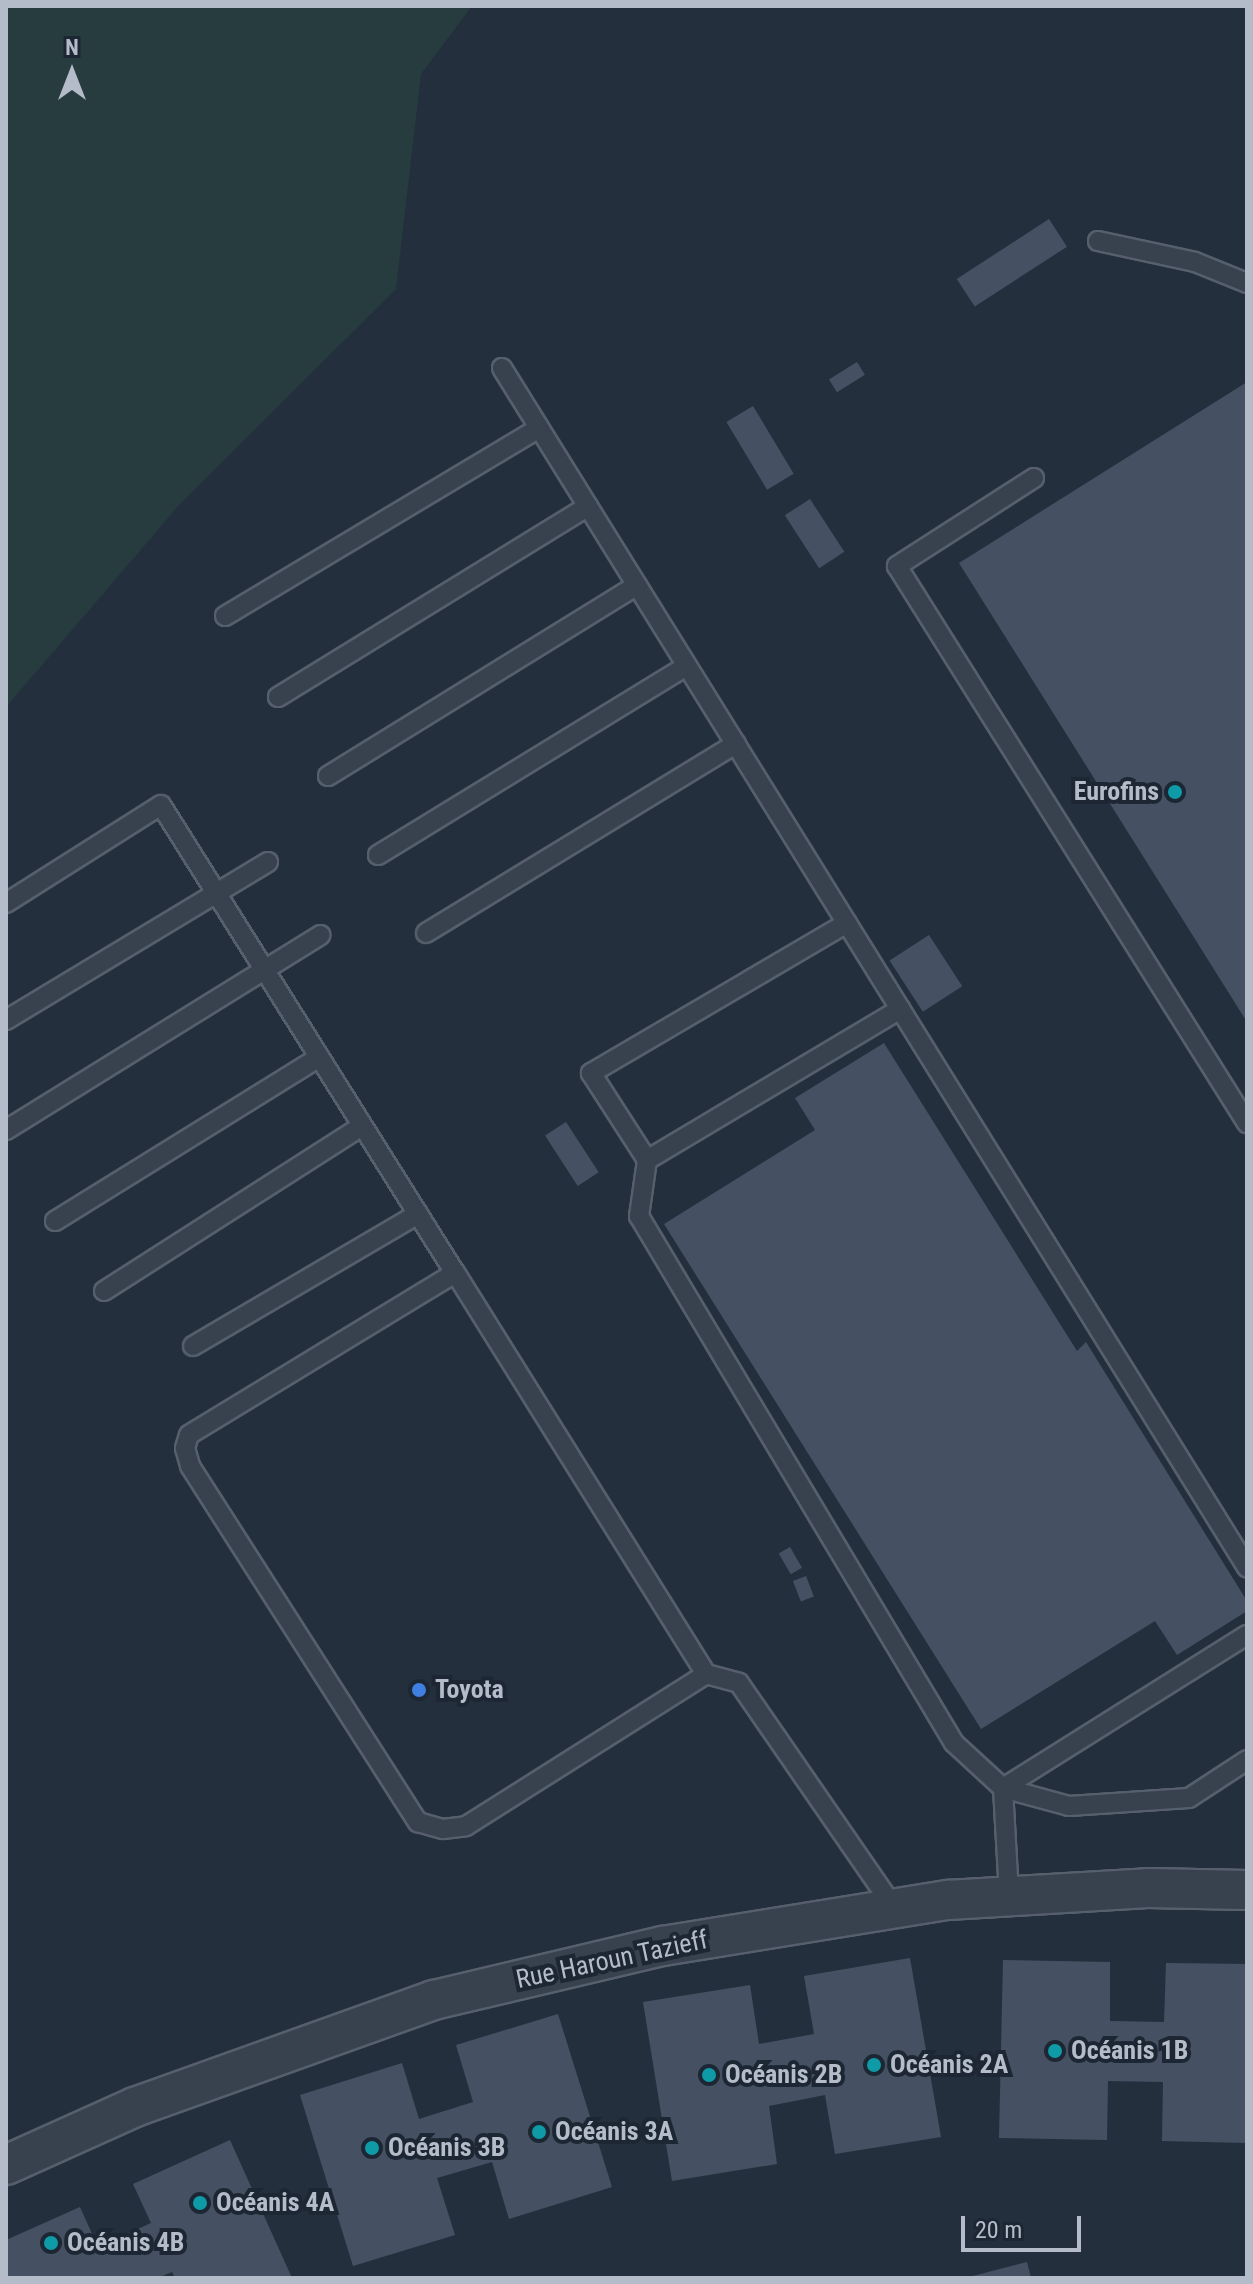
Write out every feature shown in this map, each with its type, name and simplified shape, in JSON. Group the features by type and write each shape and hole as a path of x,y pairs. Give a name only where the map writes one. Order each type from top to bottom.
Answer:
{"street":[{"name":"Rue Haroun Tazieff","path":"6,2165 135,2107 434,2000 663,1946 894,1908 1009,1896 1148,1888 1247,1890"}],"lane":[{"path":"1098,241 1195,262 1247,283"},
{"path":"502,368 1247,1567"},
{"path":"225,616 539,428"},
{"path":"1034,478 897,566 1247,1123"},
{"path":"278,697 588,506"},
{"path":"328,776 637,585"},
{"path":"378,855 687,666"},
{"path":"426,933 736,744"},
{"path":"6,903 161,805 706,1674 739,1683 894,1908"},
{"path":"6,1020 268,862"},
{"path":"847,923 591,1073 647,1160 639,1216 954,1743 1003,1788 1069,1806 1189,1798 1247,1760"},
{"path":"6,1130 263,968 321,935"},
{"path":"647,1160 900,1009"},
{"path":"55,1221 319,1057"},
{"path":"104,1291 362,1126"},
{"path":"193,1346 418,1214"},
{"path":"455,1273 189,1435 185,1448 190,1466 418,1822 443,1829 466,1826 706,1674"},
{"path":"1003,1788 1247,1635"},
{"path":"1003,1788 1009,1896"}],"green space":[{"path":"6,6 472,6 421,74 396,289 180,504 6,707"}],"building":[{"path":"1049,219 1067,247 975,307 957,279"},
{"path":"857,362 865,375 837,392 829,379"},
{"name":"Eurofins","path":"1247,382 1247,1022 959,563"},
{"path":"753,406 794,474 767,490 726,422"},
{"path":"810,499 844,552 819,568 785,515"},
{"path":"929,935 962,986 923,1012 890,961"},
{"path":"884,1043 1077,1351 1086,1342 1247,1601 1247,1611 1177,1655 1155,1621 981,1729 664,1224 815,1130 795,1098"},
{"path":"566,1122 599,1172 578,1186 545,1136"},
{"path":"790,1547 802,1568 791,1574 779,1554"},
{"path":"806,1576 814,1597 801,1602 793,1581"},
{"path":"910,1958 941,2137 835,2154 825,2095 769,2106 777,2164 672,2181 643,2002 750,1985 759,2044 814,2034 804,1976"},
{"path":"1003,1960 1110,1962 1110,2021 1164,2022 1166,1963 1247,1964 1247,2143 1162,2141 1163,2082 1108,2081 1107,2140 999,2138"},
{"path":"558,2014 612,2187 509,2219 492,2162 437,2178 455,2235 353,2266 300,2095 402,2063 419,2119 473,2102 456,2045"},
{"name":"Océanis 4A","path":"230,2140 292,2278 175,2278 172,2272 158,2278 6,2278 6,2240 80,2207 98,2247 151,2223 133,2184"},
{"path":"1027,2262 1031,2278 969,2278 969,2277"}],"place":[{"name":"Eurofins","path":"1175,792"},
{"name":"Toyota","path":"419,1690"},
{"name":"Océanis 1B","path":"1055,2051"},
{"name":"Océanis 2A","path":"874,2065"},
{"name":"Océanis 2B","path":"709,2075"},
{"name":"Océanis 3A","path":"539,2132"},
{"name":"Océanis 3B","path":"372,2148"},
{"name":"Océanis 4A","path":"200,2203"},
{"name":"Océanis 4B","path":"51,2243"}]}
